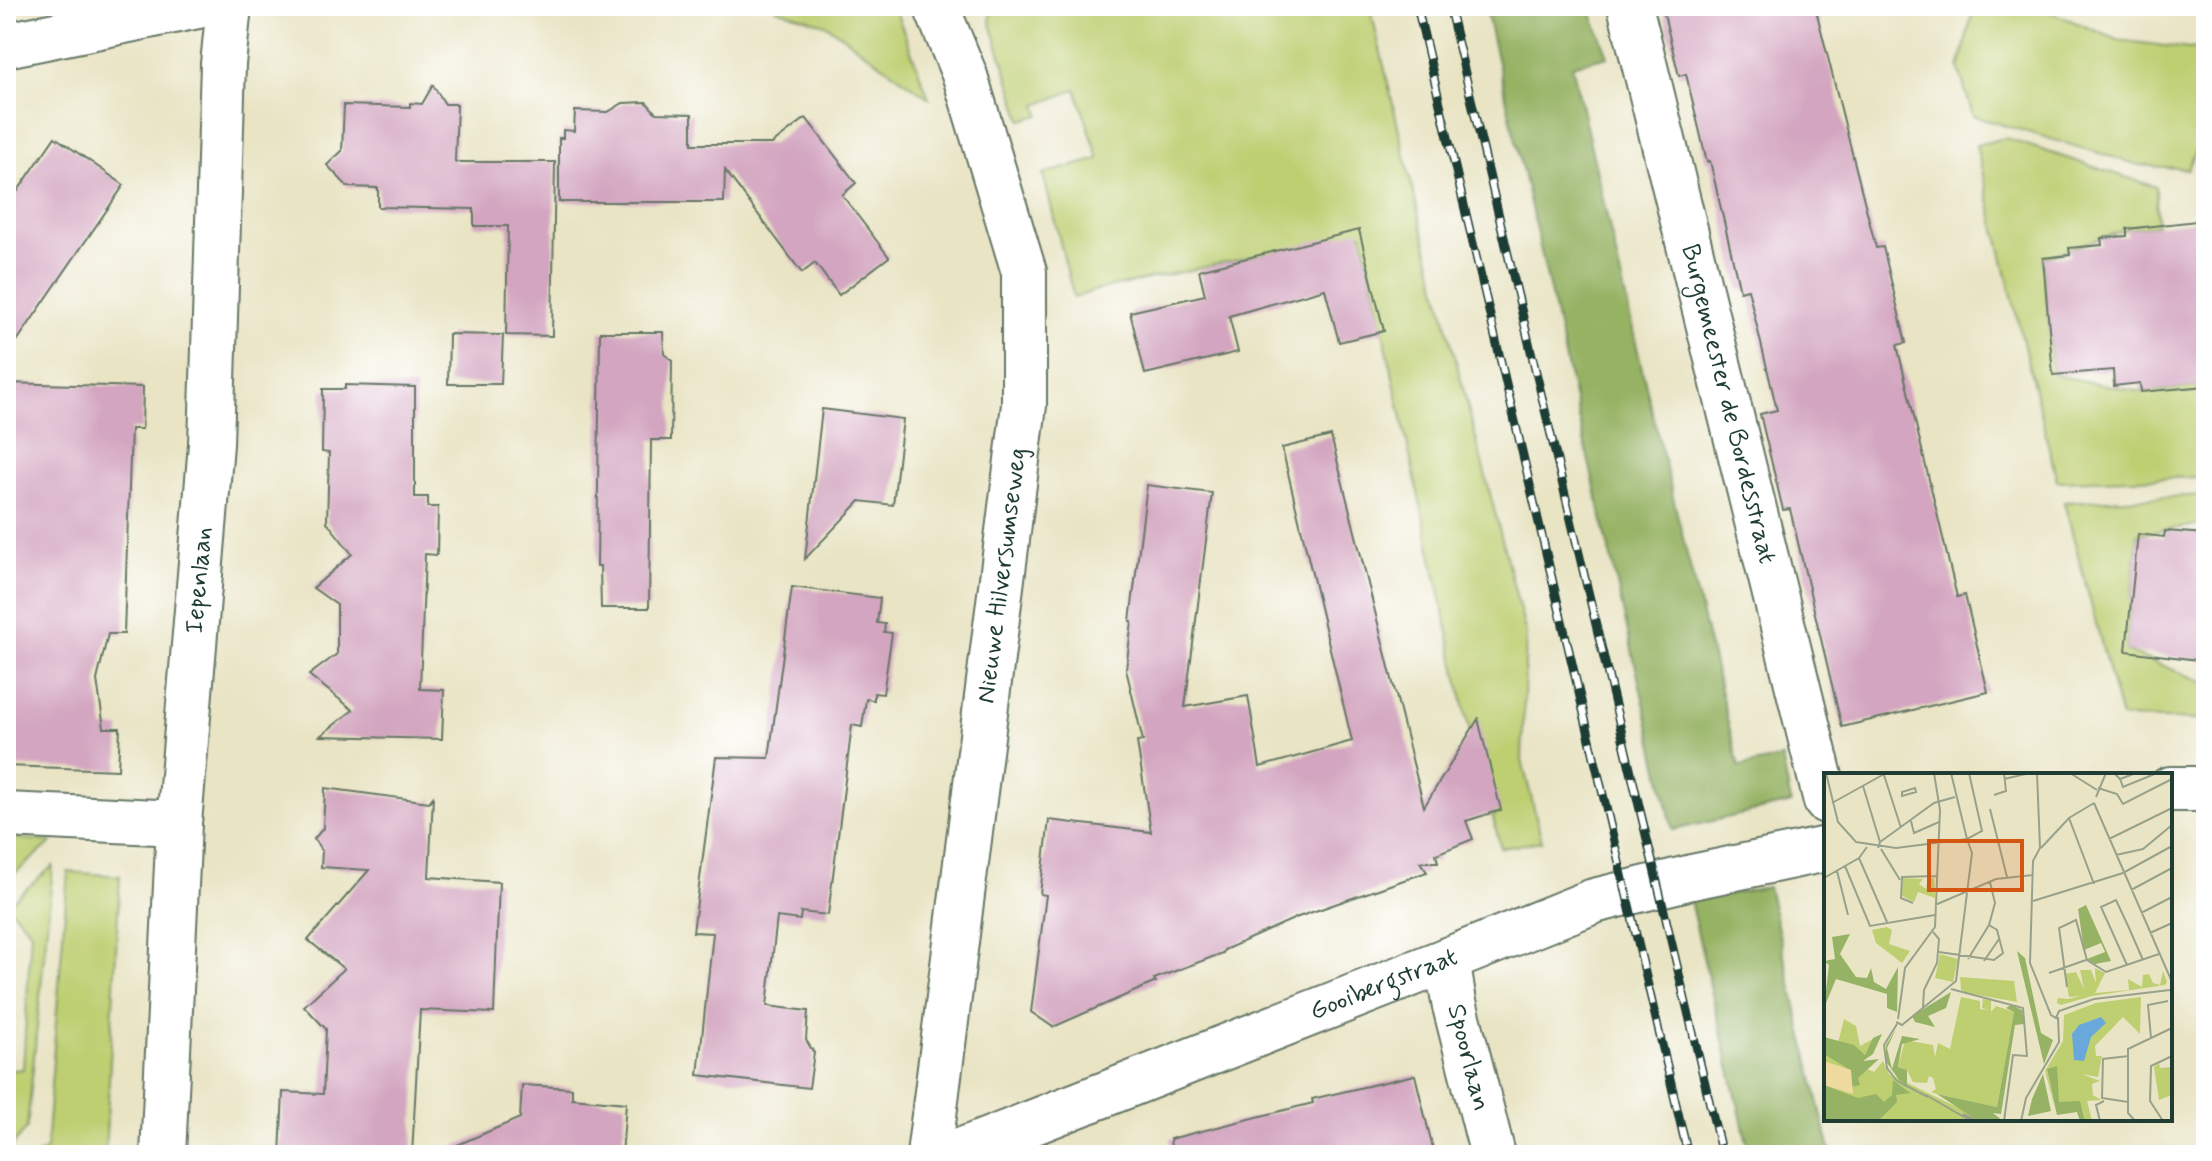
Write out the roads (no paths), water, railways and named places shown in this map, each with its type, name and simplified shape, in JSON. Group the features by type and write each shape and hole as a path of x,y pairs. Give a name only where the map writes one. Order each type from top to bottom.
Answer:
{"street":[{"path":"6,45 198,6"},
{"name":"Iepenlaan","path":"163,1155 179,823 211,444 223,64 229,6"},
{"name":"Nieuwe Hilversumseweg","path":"929,1155 1024,405 1024,272 965,76 936,6"},
{"name":"Burgemeester de Bordesstraat","path":"1630,6 1824,793"},
{"path":"2172,789 2206,789"},
{"path":"6,815 179,823"},
{"name":"Gooibergstraat","path":"950,1155 1594,901 1824,849"},
{"name":"Spoorlaan","path":"1447,960 1454,1002 1493,1155"}],"railway":[{"path":"1417,6 1688,1155"},
{"path":"1449,6 1722,1155"}]}
